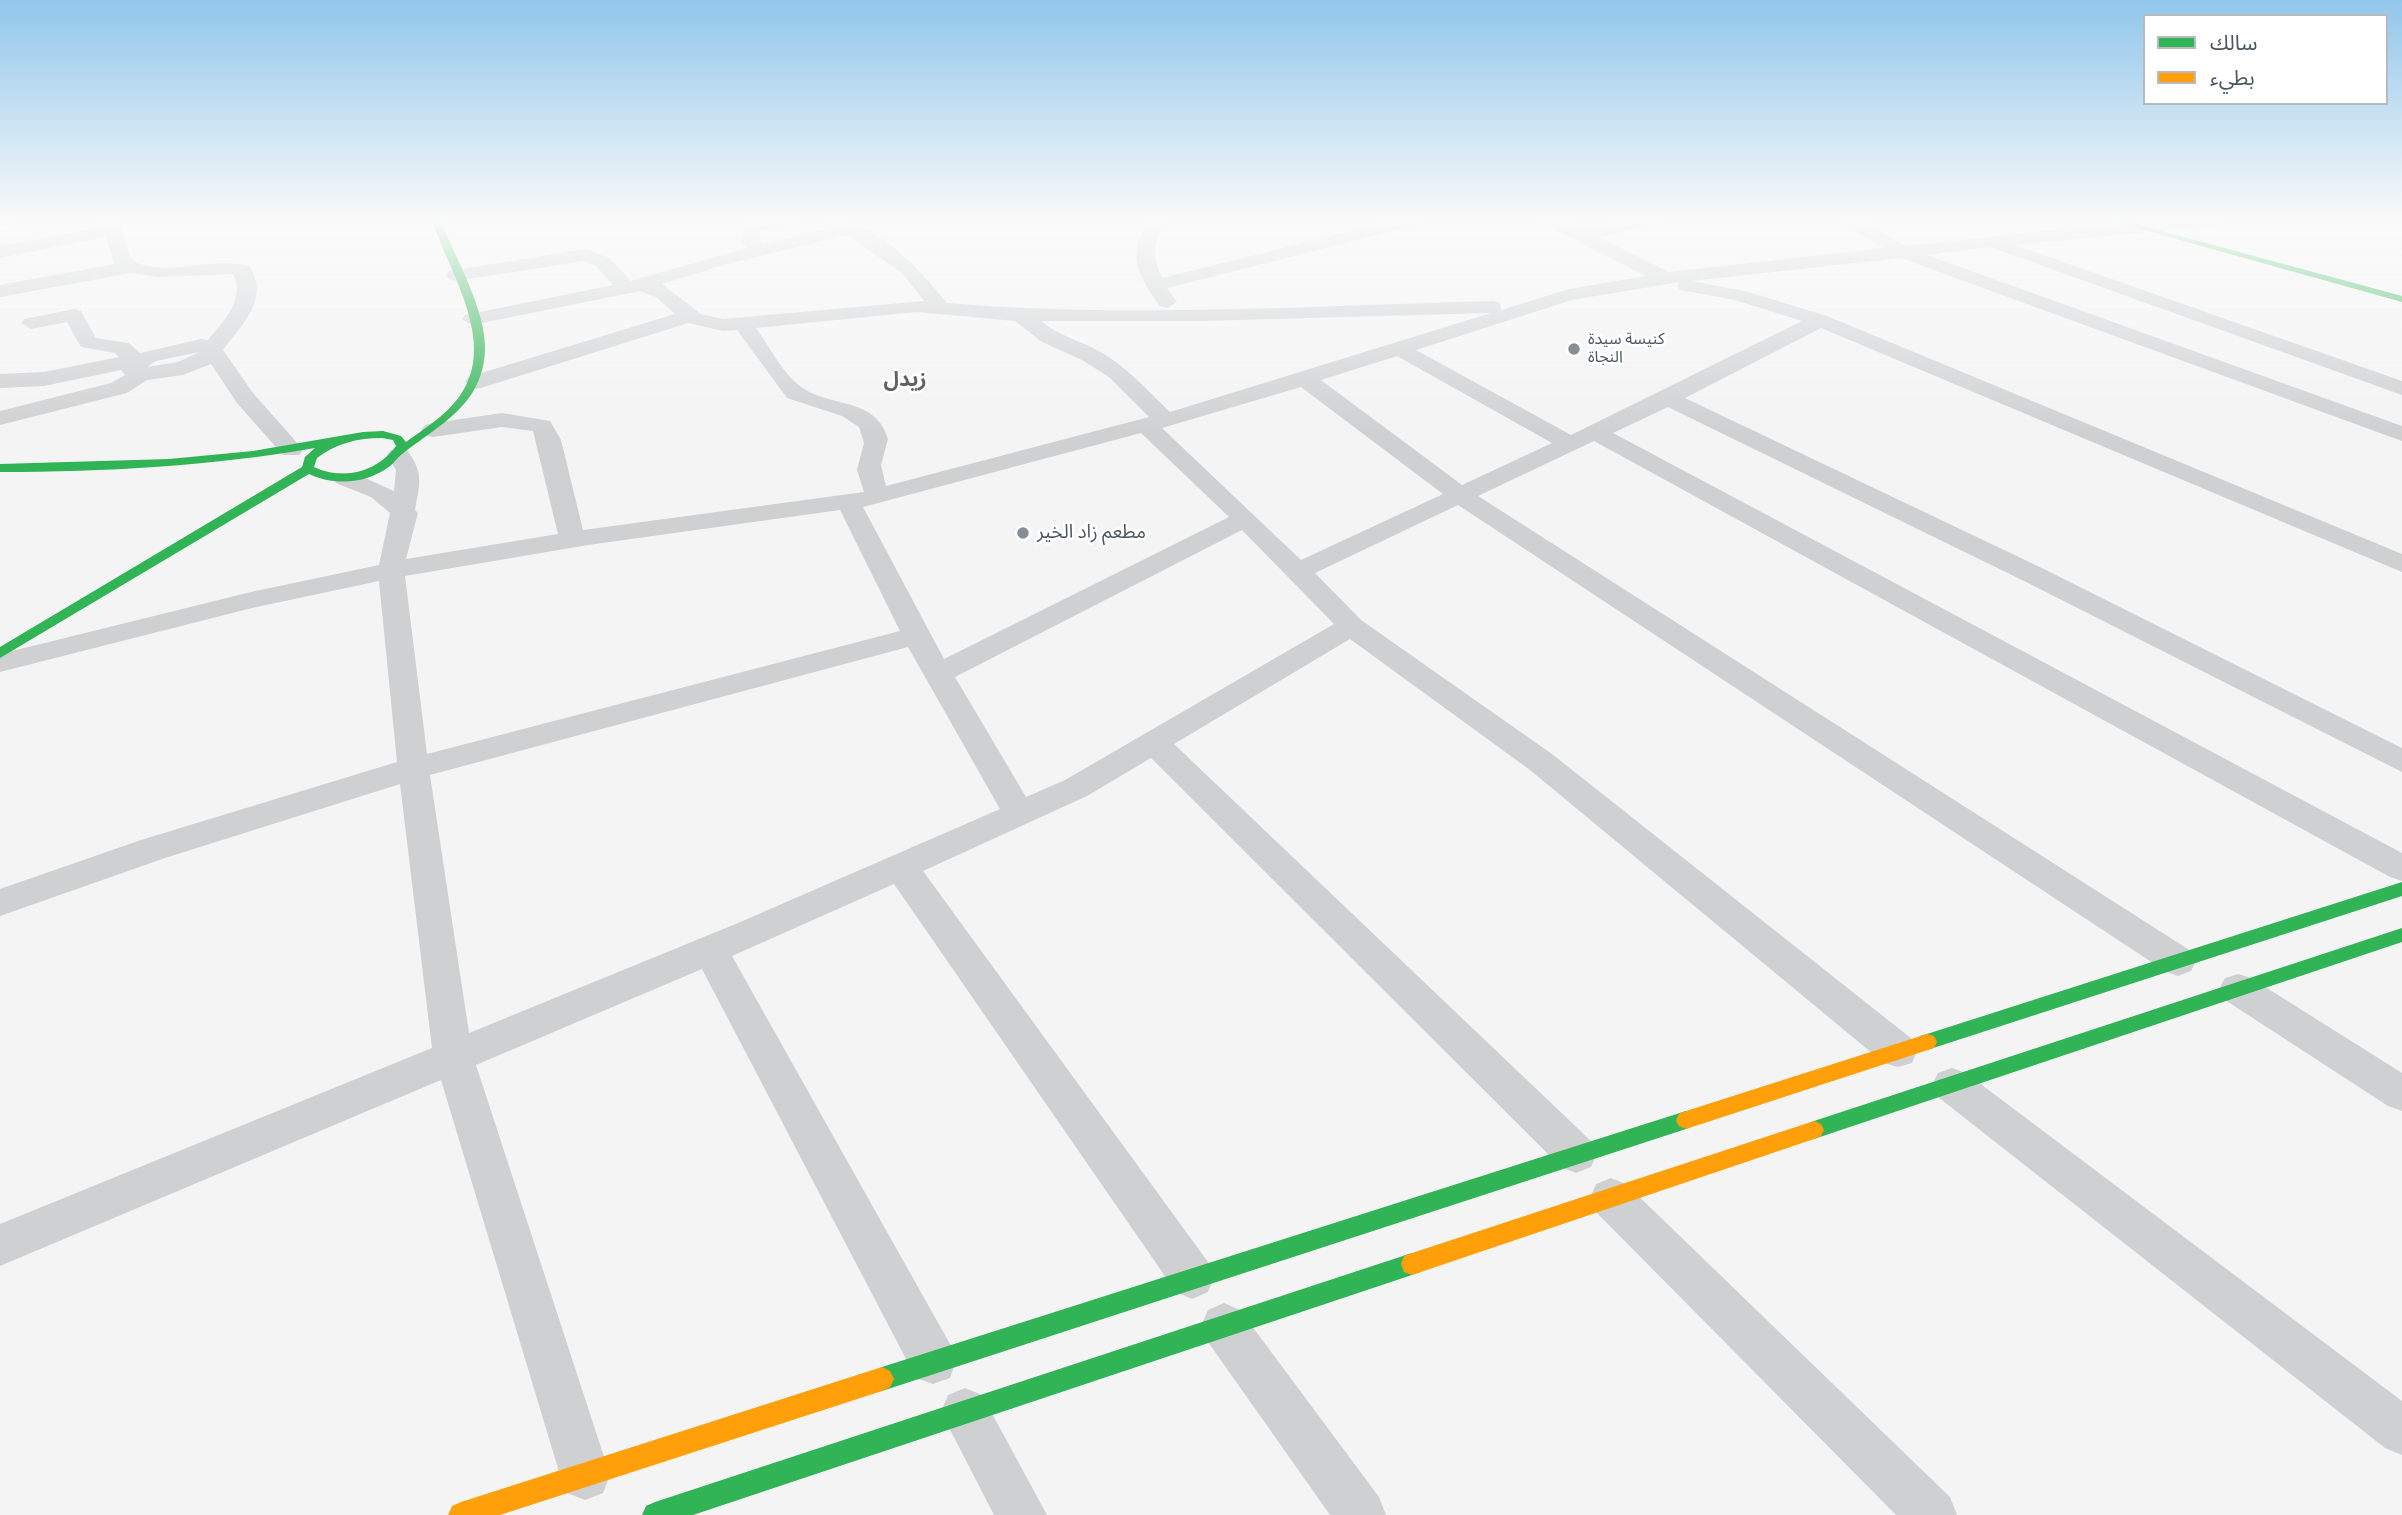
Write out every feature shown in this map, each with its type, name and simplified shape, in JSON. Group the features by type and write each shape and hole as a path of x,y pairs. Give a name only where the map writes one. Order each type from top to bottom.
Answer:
{"main road":[{"path":"250,503 378,469 400,453 429,420 472,387 482,351 462,291"},
{"path":"2372,291 2402,299"},
{"path":"0,653 250,503 317,451 402,419"},
{"path":"344,439 391,436 401,442 400,453"},
{"path":"0,468 127,467 261,456 302,461 319,476 342,478"},
{"path":"461,1515 1192,1277 2402,889"},
{"path":"655,1515 2238,989 2397,941"}],"street":[{"path":"212,350 243,312 248,297 247,291"},
{"path":"472,319 611,291"},
{"path":"664,291 688,317 703,324 743,324 905,307 940,307 1021,315 1175,315 1533,305"},
{"path":"927,291 940,307"},
{"path":"1158,291 1175,315"},
{"path":"0,663 251,600 391,570 572,540 878,496 1156,422 1305,379 1533,305 1594,291"},
{"path":"1713,291 1820,320 2402,564"},
{"path":"1743,291 1772,306"},
{"path":"2009,291 2402,434"},
{"path":"2127,291 2402,388"},
{"path":"31,323 74,315 88,342 122,347 140,367"},
{"path":"1021,315 1049,338 1090,355 1117,372 1156,422 1245,519 1351,626 1541,762 1898,1051"},
{"path":"472,387 688,317"},
{"path":"1296,572 1668,398 1820,320"},
{"path":"743,324 786,385 797,395 837,405 870,427 876,435 876,449 869,469 878,496"},
{"path":"0,381 44,379 140,367 189,346 212,350 244,398 302,461"},
{"path":"1399,349 1584,438 2402,868"},
{"path":"0,418 120,388 140,367"},
{"path":"1305,379 1461,496 2178,961"},
{"path":"1668,398 2036,576 2402,761"},
{"path":"429,420 511,419 528,420 542,426 549,440 572,540"},
{"path":"400,453 408,470 405,513 391,570 414,768 454,1058 585,1475"},
{"path":"342,478 380,492 405,513"},
{"path":"848,502 916,636 1019,814"},
{"path":"938,674 1245,519"},
{"path":"0,1245 709,950 1076,788 1351,626"},
{"path":"0,903 153,849 414,768 916,636"},
{"path":"1153,742 1576,1154"},
{"path":"901,867 1192,1277"},
{"path":"709,950 933,1362"},
{"path":"2238,989 2402,1094"},
{"path":"1952,1084 2402,1431"},
{"path":"1611,1198 1932,1515"},
{"path":"1224,1326 1361,1515"},
{"path":"965,1412 1022,1515"}],"traffic: fast":[{"path":"401,451 439,424 464,398 477,374 480,349 476,322 465,291"},
{"path":"2372,291 2402,299"},
{"path":"383,434 397,438 402,446 394,457 372,472 346,478 308,469 311,457 327,446 363,435 383,434"},
{"path":"0,468 169,463 336,441"},
{"path":"0,653 308,469"},
{"path":"1927,1042 2402,889"},
{"path":"1814,1130 2402,935"},
{"path":"882,1379 1686,1120"},
{"path":"655,1515 1412,1264"}],"traffic: slow":[{"path":"1686,1120 1927,1042"},
{"path":"1412,1264 1814,1130"},
{"path":"461,1515 882,1379"}],"place":[{"name":"كنيسة سيدة النجاة","path":"1574,349"},
{"name":"مطعم زاد الخير","path":"1023,533"}],"district":[{"name":"زيدل","path":"905,381"}]}
